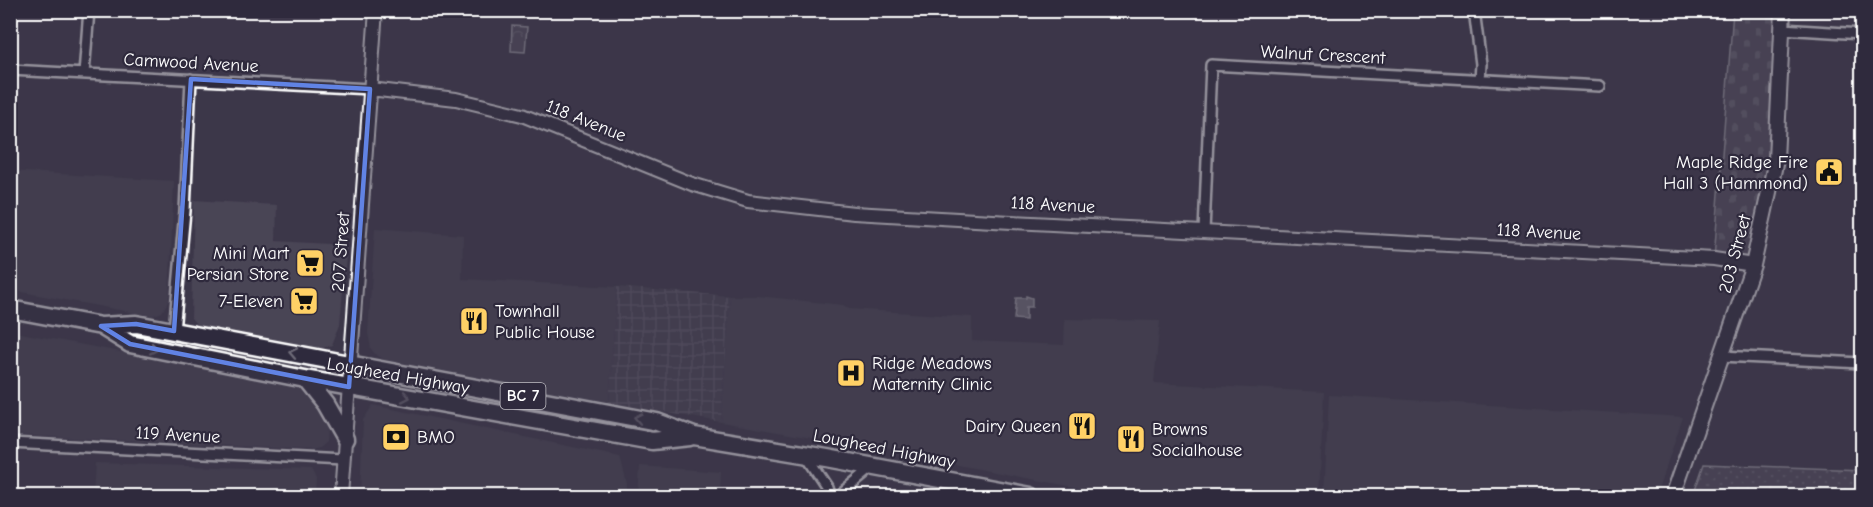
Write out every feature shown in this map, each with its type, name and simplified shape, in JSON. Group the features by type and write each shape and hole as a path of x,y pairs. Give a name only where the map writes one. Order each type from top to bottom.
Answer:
{"highway":[{"name":"Lougheed Highway","path":"10,309 101,326 136,324 657,422 694,436 1031,496"},
{"name":"Lougheed Highway","path":"101,326 130,344 304,379 652,441 694,436"},
{"path":"304,379 325,404 345,439"}],"main road":[{"name":"203 Street","path":"1673,496 1753,264 1776,160 1783,10"}],"street":[{"path":"84,74 89,10"},
{"name":"207 Street","path":"341,496 375,10"},
{"path":"1474,10 1480,80"},
{"path":"1782,29 1863,34"},
{"name":"Walnut Crescent","path":"1204,231 1211,65 1600,86"},
{"name":"Camwood Avenue","path":"10,70 370,89"},
{"path":"174,331 185,211 191,79"},
{"name":"118 Avenue","path":"370,89 456,99 522,114 692,184 748,201 777,205 865,213 1714,259 1753,264"},
{"path":"1722,356 1863,363"},
{"name":"119 Avenue","path":"10,443 344,460"},
{"path":"805,454 830,496"},
{"path":"838,496 874,467"}],"highlighted area":[{"path":"191,79 370,89 349,387 130,344 101,326 136,324 174,331"}],"shaded area":[{"path":"10,171 174,181 169,300 162,312 152,316 11,290"},
{"path":"194,200 277,205 276,241 347,245 340,324 332,345 316,350 197,325 191,318"},
{"path":"375,228 463,235 462,279 617,287 609,403 384,360 377,356 371,349 368,333"},
{"path":"617,287 730,296 721,422 609,403"},
{"path":"730,296 758,296 843,305 849,309 972,317 972,341 1064,345 1065,319 1160,321 1154,383 1324,392 1319,496 1122,496 963,466 874,444 829,441 721,422"},
{"path":"1026,296 1032,298 1032,307 1026,307 1026,320 1014,319 1016,298 1026,298"},
{"path":"10,331 295,385 305,390 318,408 327,428 326,442 312,450 11,435"},
{"path":"1329,395 1683,417 1656,496 1324,496"},
{"path":"373,405 620,457 627,484 626,496 360,496 363,420"},
{"path":"95,463 311,470 316,479 315,496 93,496"},
{"path":"640,466 721,472 720,496 638,496"}],"green space":[{"path":"1733,11 1783,11 1776,160 1753,265 1714,259"},
{"path":"512,26 527,27 525,52 511,51"},
{"path":"1704,464 1862,470 1862,496 1693,496"}],"place":[{"name":"Maple Ridge Fire Hall 3 (Hammond)","path":"1829,172"},
{"name":"Mini Mart Persian Store","path":"310,263"},
{"name":"7-Eleven","path":"304,301"},
{"name":"Townhall Public House","path":"474,321"},
{"name":"Ridge Meadows Maternity Clinic","path":"851,373"},
{"name":"Dairy Queen","path":"1082,426"},
{"name":"BMO","path":"396,437"},
{"name":"Browns Socialhouse","path":"1131,439"}]}
